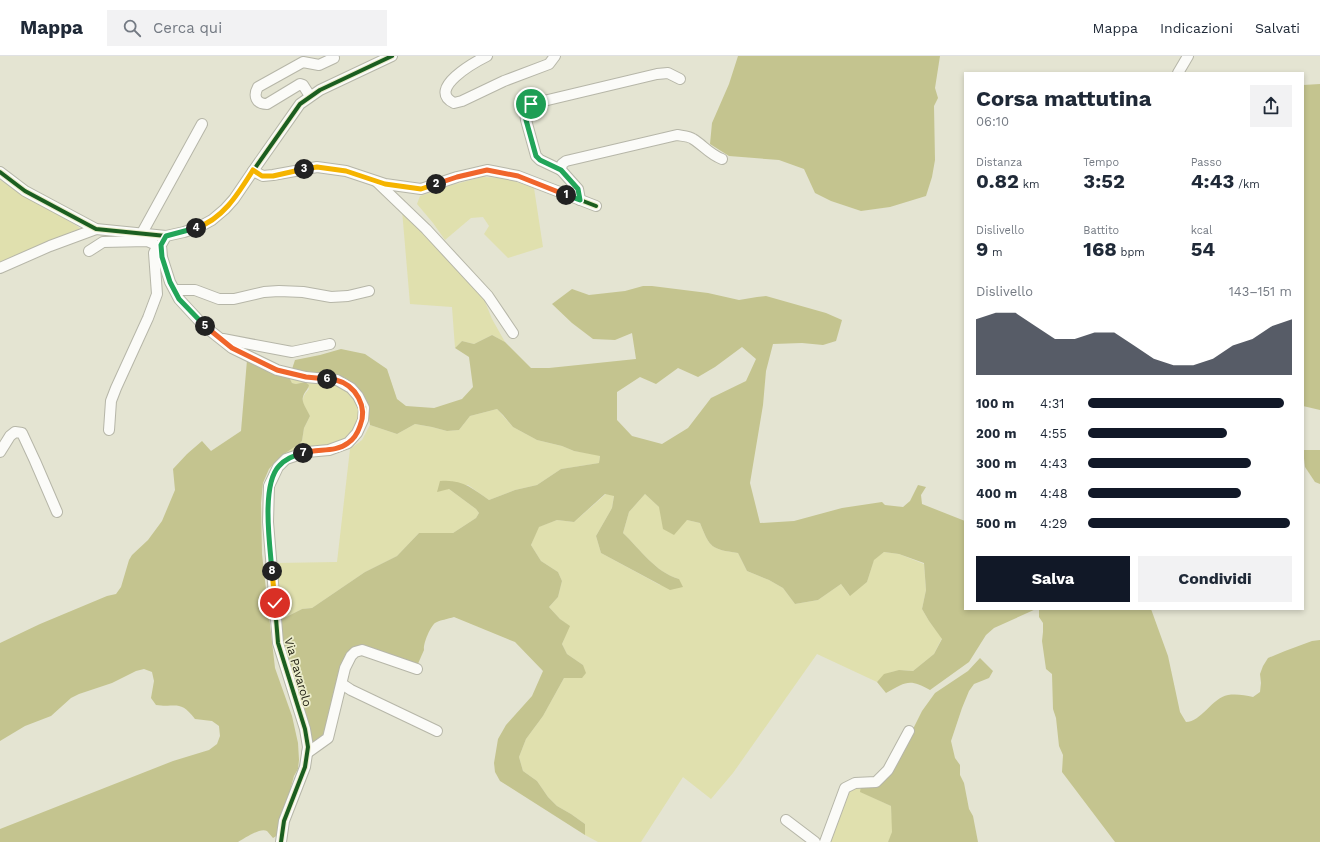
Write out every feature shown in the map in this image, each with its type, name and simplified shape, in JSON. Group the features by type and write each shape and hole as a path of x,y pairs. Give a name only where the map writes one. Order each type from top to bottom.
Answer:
{"street":[{"path":"89,251 103,242 147,241 154,244 161,243 212,220 234,199 300,104 320,90 392,56"},
{"path":"487,56 474,62 456,76 446,90 445,96 448,100 454,103 462,101 504,81 549,64 556,56"},
{"path":"1179,72 1188,56"},
{"path":"310,96 303,84 300,84 267,104 261,104 257,101 255,93 258,87 303,62 319,65 334,58"},
{"path":"580,200 578,189 561,170 540,160 536,156 525,112 531,104 657,74 668,73 680,79"},
{"path":"142,233 202,124"},
{"path":"561,170 562,164 566,161 677,135 692,138 703,148 722,159"},
{"path":"253,170 262,176 273,176 317,167 346,171 385,184 421,189 457,177 487,170 518,176 596,206"},
{"path":"0,172 25,191 96,230"},
{"path":"375,181 426,229 488,296 513,333"},
{"path":"0,268 50,246 96,230 142,233 156,236 161,243"},
{"path":"109,430 111,401 148,318 157,294 154,252 161,243"},
{"name":"Via Pavarolo","path":"161,243 164,264 170,282 179,299 203,325 232,348 277,370 306,377 337,380 351,388 358,396 364,408 363,420 358,432 348,443 329,450 307,452 286,459 278,467 269,486 268,522 278,643 308,747 305,767 284,821 281,842"},
{"path":"175,290 195,290 219,299 234,299 264,292 279,291 303,292 331,297 348,296 369,291"},
{"path":"221,339 292,352 330,344"},
{"path":"0,452 10,436 15,432 22,433 57,512"},
{"path":"307,753 328,738 345,668 351,656 355,652 362,650 417,669"},
{"path":"342,684 351,690 437,731"},
{"path":"824,842 845,788 855,783 876,782 886,774 909,731"},
{"path":"786,820 814,842"}],"green space":[{"path":"738,56 940,56 935,88 938,98 934,106 935,160 932,177 926,196 890,207 861,211 831,201 815,193 804,169 779,160 729,156 710,144 712,123 729,84"},
{"path":"1320,84 1320,410 1304,406 1304,85"},
{"path":"482,177 505,178 534,188 543,247 508,258 484,234 489,226 483,217 471,218 445,240 417,204 420,196"},
{"path":"0,180 77,226 82,230 0,264"},
{"path":"402,210 481,292 492,319 505,342 492,335 474,344 462,341 455,348 452,307 410,304"},
{"path":"643,286 652,286 708,293 739,300 766,296 826,313 842,320 836,341 823,345 802,343 773,344 766,371 763,405 750,483 760,523 794,521 842,508 882,502 885,505 903,507 910,501 918,485 926,487 921,495 922,504 964,521 964,610 1034,610 994,628 986,635 969,662 930,690 917,684 908,683 898,686 886,693 877,682 884,674 899,670 913,671 934,654 942,639 922,609 926,590 924,563 899,554 884,552 874,560 867,582 850,596 841,584 818,600 795,604 783,588 769,580 747,571 738,553 722,550 713,546 706,538 700,523 687,520 674,535 663,529 659,507 645,494 629,512 623,533 655,566 670,576 679,579 683,587 670,590 601,553 596,536 612,508 614,496 605,494 574,522 557,520 539,527 531,545 541,561 558,572 562,581 558,597 549,607 560,619 570,626 562,644 567,654 583,665 586,673 582,678 564,678 543,716 526,739 519,757 523,771 537,781 548,797 557,806 585,824 585,835 500,781 495,772 494,763 498,739 506,725 532,696 543,671 515,642 454,617 439,621 433,625 427,636 424,650 417,666 354,650 326,737 312,747 282,644 280,620 302,609 312,608 365,572 397,556 419,533 453,533 476,518 479,513 476,509 449,489 437,492 440,481 455,481 461,483 472,488 489,500 515,490 537,485 561,469 599,463 600,456 574,451 562,446 537,440 513,427 497,409 470,416 459,430 447,431 415,424 397,434 370,425 366,399 354,385 292,369 295,360 341,349 365,354 387,369 397,399 406,406 434,408 462,399 473,387 469,357 455,348 462,341 474,344 492,335 505,342 531,368 549,368 636,359 632,333 615,340 593,339 572,323 552,304 572,289 589,295 625,291","holes":["742,347 756,359 746,381 711,398 688,428 662,444 632,436 617,420 617,392 640,377 656,384 678,368 698,377 715,367"]},
{"path":"247,360 289,377 292,383 296,384 305,382 309,385 303,399 310,416 304,428 302,441 281,456 269,469 263,483 261,503 262,554 275,668 292,716 298,743 299,760 298,769 294,776 278,835 273,838 267,831 264,830 252,834 238,842 0,842 0,829 173,761 209,750 217,744 220,736 219,726 212,721 195,719 190,713 181,707 156,705 151,698 154,681 152,672 144,669 71,698 51,716 25,726 0,741 0,643 40,624 107,596 116,594 121,587 129,560 132,555 148,540 162,521 175,490 173,469 202,441 211,451 241,431"},
{"path":"289,377 336,382 349,390 361,409 360,420 346,441 283,458 281,456 302,441 304,428 310,416 303,402 309,389 305,382 296,384 292,383"},
{"path":"497,409 513,427 537,440 562,446 574,451 600,455 599,463 561,469 537,485 515,490 489,500 468,485 449,489 476,509 479,513 476,518 453,533 419,533 397,556 365,572 312,608 302,609 280,620 276,563 337,562 350,449 362,440 370,425 397,434 415,424 447,431 459,430 470,416"},
{"path":"1304,450 1320,450 1320,484 1315,482 1305,467"},
{"path":"606,494 614,495 612,508 596,536 601,553 660,585 679,579 670,576 655,566 623,533 629,512 645,494 659,507 687,520 700,523 706,538 713,546 722,550 738,553 747,571 769,580 783,588 795,604 818,600 841,584 849,595 867,582 874,559 884,552 899,554 924,564 926,590 922,609 942,638 934,654 913,671 889,673 877,682 817,654 733,773 711,799 683,777 641,842 598,842 585,835 585,824 557,806 548,797 537,781 523,771 519,757 526,739 543,716 564,678 582,678 583,665 567,654 562,644 569,626 549,607 558,597 562,581 558,572 541,561 531,545 538,527 557,520 574,522"},
{"path":"1039,610 1151,610 1168,656 1180,712 1186,722 1197,718 1222,697 1228,695 1244,695 1253,697 1260,692 1260,674 1268,658 1312,641 1320,640 1320,842 1115,842 1062,772 1063,755 1059,746 1056,718 1053,709 1052,674 1046,669 1042,641 1043,623 1039,617"},
{"path":"980,658 993,671 989,678 974,684 969,691 951,741 955,758 960,765 960,775 964,783 969,809 973,816 978,842 888,842 892,832 891,806 860,792 861,786 876,785 912,731 922,711 935,693 968,671"},
{"path":"861,786 861,792 891,806 893,832 888,842 827,842 847,791"}],"cycle path":[{"path":"0,172 25,191 96,229 166,236 184,232 199,227 212,220 225,209 234,199 300,104 320,90 392,56"},
{"path":"253,171 263,176 317,167 346,171 385,184 421,189 457,177 487,170 518,176 596,206"},
{"path":"166,236 161,245 162,257 170,282 179,299 203,325 232,348 277,370 306,377 337,380 351,388 358,396 364,408 363,420 357,433 348,443 329,450 307,452 286,459 278,467 269,486 268,522 278,643 305,729 308,747 305,767 284,821 281,842"}],"route":[{"path":"275,603 268,522 269,486 278,467 286,459 307,452 329,450 348,443 358,432 363,420 364,408 358,396 351,388 337,380 306,377 277,370 232,348 203,325 179,299 170,282 162,257 161,245 166,236 199,227 212,220 234,199 253,170 262,176 273,176 317,167 346,171 385,184 421,189 457,177 487,170 518,176 580,200 578,189 561,170 540,160 536,156 525,112 531,104"}]}
